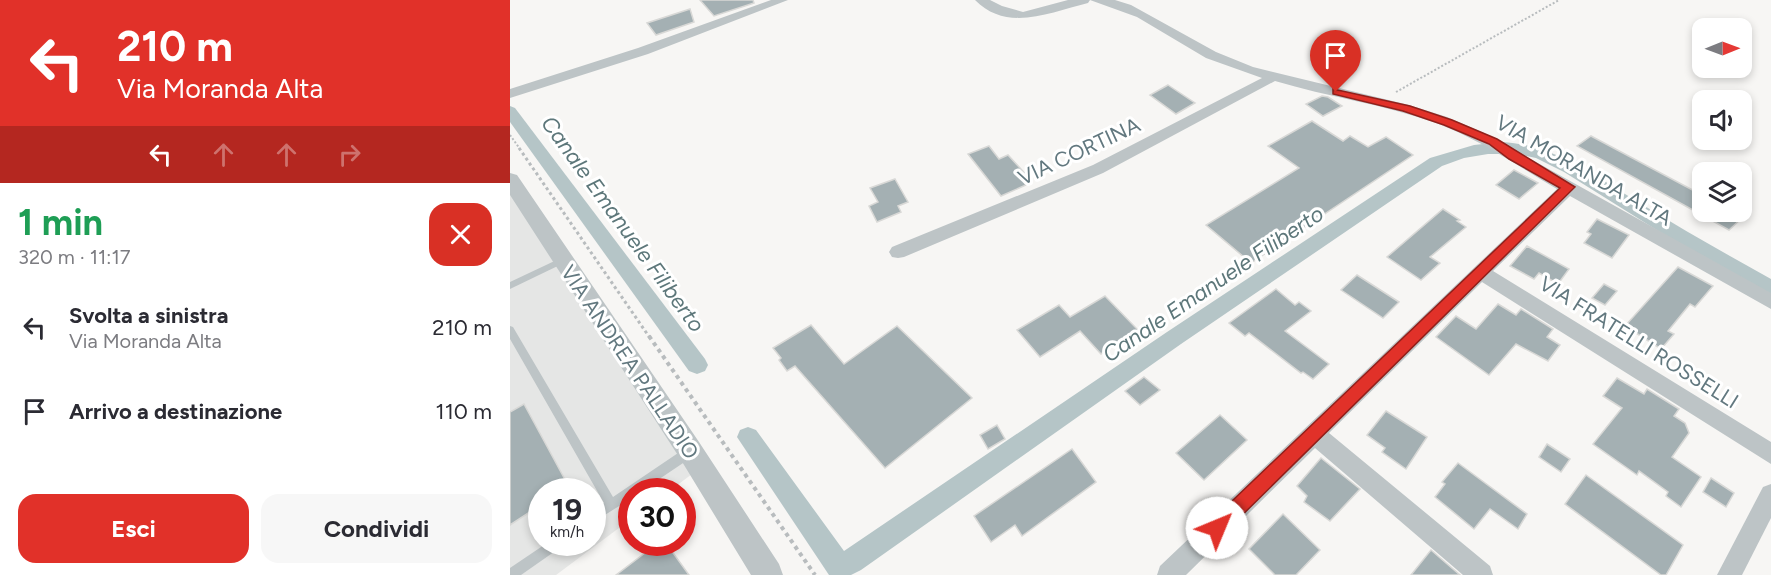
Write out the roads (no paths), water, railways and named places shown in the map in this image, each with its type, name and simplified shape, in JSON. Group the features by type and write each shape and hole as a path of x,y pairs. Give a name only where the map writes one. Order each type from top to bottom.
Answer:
{"street":[{"path":"511,94 643,51 782,0"},
{"path":"981,0 1013,16 1028,17 1084,0"},
{"name":"VIA MORANDA ALTA","path":"1096,0 1128,8 1214,56 1273,76 1448,122 1493,142 1513,157 1771,302"},
{"name":"VIA CORTINA","path":"898,252 1098,169 1273,76"},
{"name":"VIA ANDREA PALLADIO","path":"510,180 690,451 768,575"},
{"path":"1168,575 1569,187"},
{"name":"VIA FRATELLI ROSSELLI","path":"1480,272 1771,454"},
{"path":"1313,433 1481,575"},
{"path":"1729,575 1771,495"}],"lane":[{"path":"510,286 563,261"},
{"path":"510,330 611,505"},
{"path":"606,508 690,451"},
{"path":"511,575 538,556"}],"waterway":[{"name":"Canale Emanuele Filiberto","path":"510,111 697,365"},
{"name":"Canale Emanuele Filiberto","path":"748,437 839,567 852,561 1174,338 1436,162 1474,150 1516,148 1551,158 1771,288"}]}
